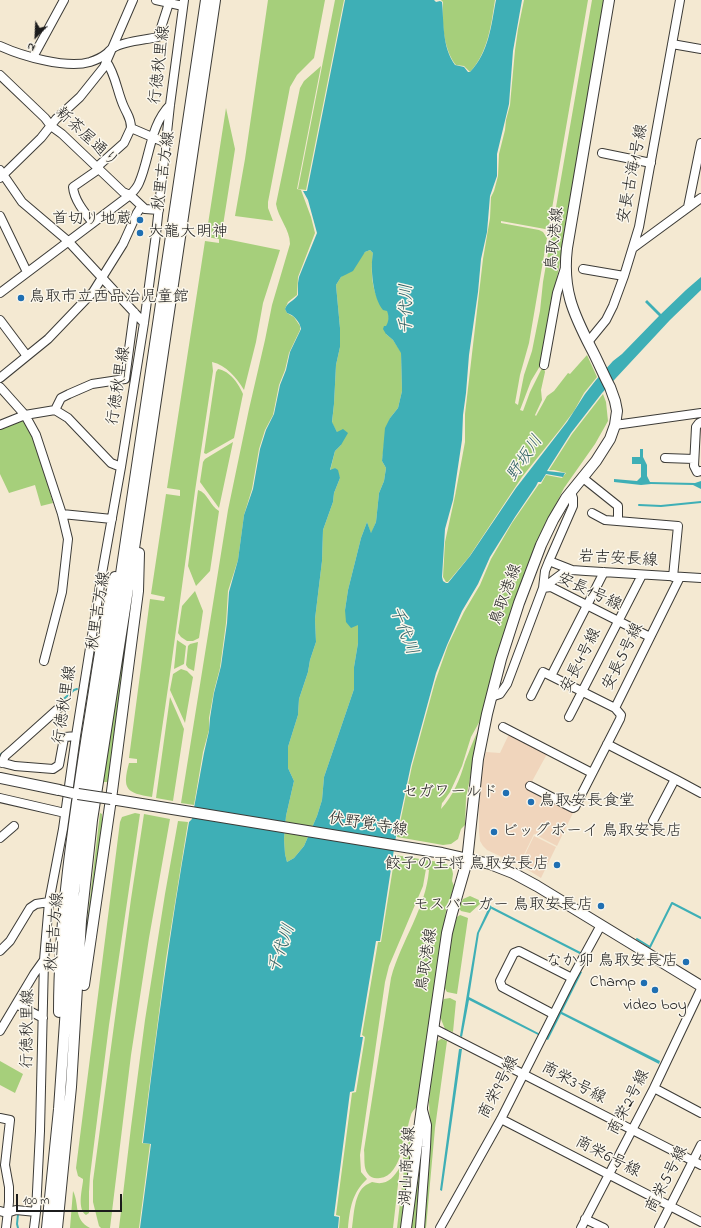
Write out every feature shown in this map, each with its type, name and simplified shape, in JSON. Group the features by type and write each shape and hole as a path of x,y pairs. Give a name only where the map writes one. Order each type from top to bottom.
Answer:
{"main road":[{"path":"196,63 199,0"},
{"name":"秋里吉方線","path":"47,1228 59,1109 75,884 94,740 106,676 206,0"},
{"name":"秋里吉方線","path":"57,1228 71,1087 81,921 92,820 139,517 215,0"},
{"path":"201,94 213,46 222,0"},
{"name":"鳥取港線","path":"406,1228 448,927 468,858 478,759 490,697 506,641 530,573 553,520 571,492 605,450 615,426 617,411 615,401 610,387 570,304 566,281 567,248 609,0"},
{"path":"71,1087 86,966 111,800 138,591 139,517"},
{"path":"60,1086 59,1002 61,951 75,793 111,594 117,567 126,540"},
{"name":"伏野覚寺線","path":"0,778 111,800 442,853 490,864 513,873 551,894 701,988"}],"street":[{"path":"32,57 64,0"},
{"path":"133,0 104,68 80,97 1,174 22,202 68,241 144,323"},
{"path":"156,0 169,3 183,3"},
{"name":"安長古海1号線","path":"590,347 610,313 624,276 639,228 680,0"},
{"path":"0,46 32,57 67,64 84,64 99,59 112,48 123,43 158,37 169,3"},
{"name":"行徳秋里線","path":"34,1228 36,1212 44,960 49,902 63,829 76,736 144,323 159,210 183,3"},
{"path":"672,44 701,49"},
{"path":"93,223 81,206 73,187 98,168 124,143 131,128 129,114 124,108 112,69 106,61"},
{"name":"新茶屋通り","path":"0,75 45,118 51,126 62,134 123,192 130,195 141,207"},
{"path":"0,293 130,195 139,184 153,137 163,112 170,105"},
{"path":"131,128 166,143"},
{"path":"688,207 701,143"},
{"path":"602,153 651,163"},
{"path":"633,248 701,198"},
{"path":"0,378 48,340 93,292 123,244 141,207 145,209 159,210"},
{"path":"0,216 27,272"},
{"path":"544,365 557,293 566,265"},
{"path":"583,269 624,276"},
{"path":"55,410 61,398 69,394 92,384 125,378 134,312"},
{"path":"0,320 27,356"},
{"path":"0,387 25,415 36,435 62,514 68,539 62,592 44,661"},
{"path":"0,425 25,415 55,410 68,418 111,463 121,467"},
{"path":"615,426 701,413"},
{"path":"701,422 696,427 694,459 694,466 697,472 701,471"},
{"path":"665,458 694,459"},
{"path":"583,478 618,506 618,521"},
{"path":"549,561 573,506 574,498 571,492"},
{"path":"62,514 112,519"},
{"path":"592,514 605,520 678,526 677,577"},
{"name":"安長1号線","path":"572,570 549,561 545,571 543,588 551,587 650,637"},
{"name":"岩吉安長線","path":"543,588 563,573 572,570 701,578"},
{"path":"531,696 543,672 551,676 604,572"},
{"name":"安長4号線","path":"569,717 642,575"},
{"name":"安長5号線","path":"551,676 615,708 650,637 677,577"},
{"path":"490,697 500,694 506,684 543,588"},
{"path":"60,707 5,756 1,762 15,766 53,769 59,765 64,738 76,736"},
{"path":"530,786 573,808 575,807 621,717 615,708"},
{"path":"503,727 592,773"},
{"path":"607,744 701,793"},
{"path":"653,821 675,779"},
{"path":"0,798 65,813"},
{"path":"0,838 14,826"},
{"path":"0,951 10,941 30,908 36,904 49,902"},
{"name":"商栄9号線","path":"440,1228 501,1119 553,1014 601,925"},
{"path":"553,1014 502,987 500,981 514,953 519,951 572,978"},
{"path":"0,1032 34,974 44,960"},
{"name":"商栄2号線","path":"581,1228 654,1088 701,988"},
{"path":"16,1004 43,1018"},
{"name":"商栄3号線","path":"433,1028 701,1165"},
{"path":"654,1088 701,1113"},
{"name":"湖山商栄線","path":"420,1228 427,1125 422,1107"},
{"path":"0,1118 10,1120 5,1165 9,1187 9,1202 4,1212 6,1228"},
{"name":"商栄6号線","path":"501,1119 701,1222"},
{"name":"商栄5号線","path":"659,1228 701,1145"},
{"path":"4,1212 16,1210 36,1212"},
{"path":"586,1219 604,1228"}],"shaded area":[{"path":"510,732 548,752 529,787 574,811 557,846 534,834 519,865 487,850 480,841 479,832 479,805 483,764 486,752 500,753"},
{"path":"534,836 556,847 541,878 520,865"}],"green space":[{"path":"268,0 325,0 314,58 297,75 290,87 268,202 268,208 273,221 235,216 245,159"},
{"path":"335,0 344,0 306,190 298,189"},
{"path":"441,0 495,0 485,47 481,56 470,72 464,66 456,65 448,50 444,34 443,2"},
{"path":"524,0 588,0 549,226 545,229 501,221 501,223 539,230 543,232 547,238 529,343 520,375 515,403 518,405 524,375 532,351 540,311 543,282 592,0 605,0 545,348 540,366 531,381 520,410 523,411 530,392 542,368 544,368 545,372 541,390 542,400 535,415 536,416 547,396 554,391 568,373 570,374 587,355 597,377 584,393 574,411 562,427 522,477 469,557 448,582 446,582 443,577 445,542 465,442 465,414 483,259 490,218 491,197 498,176 499,154 510,105 515,50"},
{"path":"321,66 297,189 301,190 315,233 298,277 297,295 288,302 285,309 287,313 294,317 300,326 300,330 289,353 285,370 279,385 273,415 265,430 259,449 252,489 244,515 238,560 228,591 226,623 220,668 214,691 209,718 209,730 203,752 194,805 181,803 228,510 272,305 290,244 288,233 276,204 300,88 304,81"},
{"path":"226,108 235,149 221,238 280,250 263,303 256,342 244,390 231,373 222,366 212,362 213,371 152,797 136,794 131,791 126,784 126,779 129,763 137,763 137,759 129,758 150,599 164,601 165,597 151,594 166,494 180,496 180,490 167,488 205,241 219,243 219,239 206,237"},
{"path":"370,250 373,253 372,275 375,292 389,315 386,334 393,340 401,352 402,391 398,408 390,418 384,445 382,461 386,468 384,481 379,493 376,522 371,534 367,522 361,538 348,590 345,610 358,624 358,643 354,667 354,689 324,777 322,800 317,816 304,846 294,858 287,862 284,839 286,816 294,781 288,768 288,747 298,715 299,699 316,642 315,619 322,561 323,530 340,478 335,468 330,471 335,451 341,445 337,432 332,423 336,365 340,347 340,328 336,285 341,277 365,252"},
{"path":"218,369 226,372 234,378 243,394 234,438 206,454 204,453 216,372"},
{"path":"603,394 606,402 608,421 595,444 564,488 555,506 535,553 482,717 471,737 462,766 450,792 442,803 441,809 456,787 475,736 480,728 466,798 465,825 461,829 458,839 451,844 443,845 397,837 412,766 435,682 448,645 464,612 480,585 491,559 512,523 546,475 562,478 566,473 549,470 572,434"},
{"path":"18,419 24,420 34,440 53,503 41,506 35,485 9,493 0,474 0,428"},
{"path":"233,442 219,508 200,482 203,462 205,459"},
{"path":"198,490 204,494 219,511 210,571 196,586 188,566"},
{"path":"195,591 203,611 199,638 193,641 187,641 178,633 182,606"},
{"path":"177,640 186,646 184,664 174,669"},
{"path":"125,641 109,782 103,782"},
{"path":"198,642 194,671 186,665 188,646"},
{"path":"181,669 187,671 193,677 185,723 170,690 173,674"},
{"path":"170,697 184,729 173,801 156,798"},
{"path":"100,813 102,814 102,832 88,929 86,932"},
{"path":"135,813 140,814 109,1025 90,1176 89,1213 86,1215 83,1212 81,1204 83,1179 78,1176 76,1168 120,822 122,817"},
{"path":"144,814 170,819 149,938 131,1055 110,1228 101,1228 99,1226 93,1202 93,1181"},
{"path":"178,821 188,822 166,959 142,1143 150,1144 139,1228 119,1228 145,1020"},
{"path":"395,855 445,863 452,869 452,881 454,886 446,911 418,1105 413,1111 398,1162 393,1170 387,1175 380,1178 373,1178 366,1172 364,1150 391,978 395,964 423,898 429,870 426,869 423,886 389,966 385,982 360,1155 361,1172 367,1179 355,1195 348,1228 339,1228 340,1216 336,1215 352,1093 356,1092 365,1037 362,1035 378,942 381,942"},
{"path":"470,896 481,901 480,904 470,913 461,911 459,908 463,899"},
{"path":"460,915 468,918 457,994 447,992 444,987 451,937 457,917"},
{"path":"450,998 456,1001 453,1032 445,1029 440,1014 440,1007 444,999"},
{"path":"441,1039 447,1041 435,1128 426,1228 424,1228 430,1126 429,1102 435,1043"},
{"path":"0,1061 23,1074 15,1093 0,1085"},
{"path":"415,1125 403,1228 397,1228 404,1169 402,1162 413,1126"},
{"path":"424,1127 417,1228 409,1228"},
{"path":"400,1167 393,1228 352,1228 355,1205 362,1189 372,1182 381,1183 389,1180 395,1175"},
{"path":"73,1191 79,1216 81,1220 90,1228 70,1228"}],"water":[{"name":"千代川","path":"345,0 434,0 436,2 442,2 444,35 448,51 455,65 464,67 468,72 470,72 481,56 485,47 491,29 496,0 522,0 513,51 509,104 497,154 497,176 490,196 487,232 481,259 469,355 462,440 453,500 445,529 442,577 443,581 446,583 448,583 470,556 516,488 567,422 596,380 613,361 622,354 659,316 645,302 647,300 661,314 701,277 701,290 670,320 602,393 571,433 547,471 565,473 563,477 546,474 541,482 538,482 515,517 490,557 478,584 462,611 436,673 411,765 396,836 380,941 376,941 360,1037 363,1037 354,1091 350,1092 334,1216 339,1217 338,1228 140,1228 151,1144 143,1143 158,1023 189,822 192,819 209,731 214,693 221,666 227,623 229,592 238,560 244,515 253,489 260,449 266,430 274,414 280,385 286,370 290,352 301,329 296,319 287,313 285,309 288,304 298,295 299,277 317,233 308,200 303,191 307,191","holes":["370,250 373,253 373,283 380,305 383,310 387,311 388,314 388,323 383,329 393,340 401,353 402,391 398,408 390,418 385,428 382,461 386,468 384,481 379,493 376,522 371,533 367,522 361,538 348,590 345,610 346,622 351,628 358,625 358,643 354,667 354,689 324,777 322,800 317,816 304,846 294,858 287,862 284,839 286,816 294,781 288,768 288,747 298,715 299,699 316,642 315,619 322,561 323,530 340,478 338,470 335,468 330,470 335,451 341,445 348,433 343,429 337,432 332,422 336,365 340,347 340,328 336,285 341,277 353,271 365,252"]},
{"path":"640,449 643,449 643,457 647,465 647,476 650,482 695,483 701,481 701,489 693,485 641,485 614,482 614,479 637,481 641,477 641,464 632,464 632,457 640,457"},
{"path":"490,905 492,907 479,933 469,997 546,1037 580,971 582,972 562,1012 660,1061 659,1064 561,1014 548,1040 469,1000 462,1037 460,1036 477,933"},
{"path":"459,1049 462,1049 442,1191 440,1190"}],"waterway":[{"path":"639,505 661,506 701,502"},
{"path":"58,704 77,689"},
{"path":"0,755 4,752"},
{"path":"637,939 650,947 672,903 701,918"},
{"path":"492,908 582,954"},
{"path":"18,1214 18,1228"}],"place":[{"name":"首切り地蔵","path":"140,220"},
{"name":"大龍大明神","path":"140,233"},
{"name":"鳥取市立西品治児童館","path":"21,298"},
{"name":"セガワールド","path":"506,793"},
{"name":"鳥取安長食堂","path":"531,802"},
{"name":"ビッグボーイ 鳥取安長店","path":"494,832"},
{"name":"餃子の王将 鳥取安長店","path":"557,865"},
{"name":"モスバーガー 鳥取安長店","path":"601,906"},
{"name":"なか卯 鳥取安長店","path":"686,962"},
{"name":"Champ","path":"644,983"},
{"name":"video boy","path":"655,990"}],"water label":[{"name":"野坂川","path":"526,459"}]}
